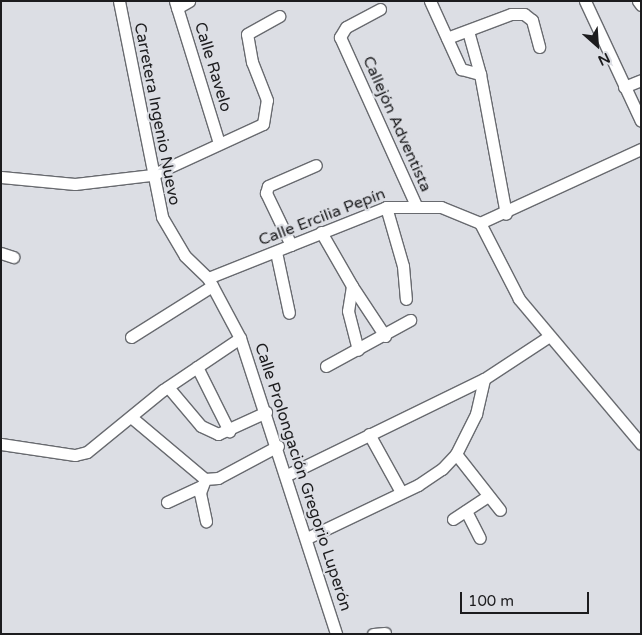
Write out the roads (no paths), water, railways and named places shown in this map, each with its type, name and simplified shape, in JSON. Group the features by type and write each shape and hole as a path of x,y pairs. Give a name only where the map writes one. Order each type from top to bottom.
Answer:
{"street":[{"name":"Carretera Ingenio Nuevo","path":"119,1 152,174 167,230 210,282"},
{"path":"176,5 190,1"},
{"path":"430,1 462,69 480,74"},
{"path":"585,1 641,120"},
{"path":"638,1 641,5"},
{"name":"Calle Ravelo","path":"176,5 219,144"},
{"name":"Callejón Adventista","path":"380,10 341,31 348,56 416,205"},
{"path":"447,38 511,14 524,14 532,20 539,47"},
{"path":"1,177 75,184 152,174 263,124 266,117 267,100 252,62 247,34 279,16"},
{"path":"468,31 480,74 506,214"},
{"path":"624,87 641,80"},
{"path":"641,148 506,214 480,223 519,299 548,337 641,444"},
{"path":"292,245 266,193 268,186 316,165"},
{"name":"Calle Ercilia Pepín","path":"131,337 210,282 321,232 386,207 416,205 461,212 480,223"},
{"path":"386,207 403,266 406,299"},
{"path":"321,232 352,286 385,336"},
{"path":"276,252 290,313"},
{"path":"1,253 13,257"},
{"name":"Calle Prolongación Gregorio Luperón","path":"210,282 240,338 278,446 336,634"},
{"path":"352,286 348,311 358,350"},
{"path":"326,366 385,336 410,320"},
{"path":"287,475 484,379 548,337"},
{"path":"1,444 75,455 97,446 168,387 240,338"},
{"path":"197,367 229,431"},
{"path":"307,538 401,492 418,486 456,454 476,414 484,379"},
{"path":"168,387 201,426 218,434 229,431 266,412"},
{"path":"131,417 203,483 206,521"},
{"path":"369,434 401,492"},
{"path":"167,502 203,483 218,478 278,446"},
{"path":"456,454 500,510"},
{"path":"452,519 488,496"},
{"path":"466,511 480,538"},
{"path":"373,634 385,633"}]}
